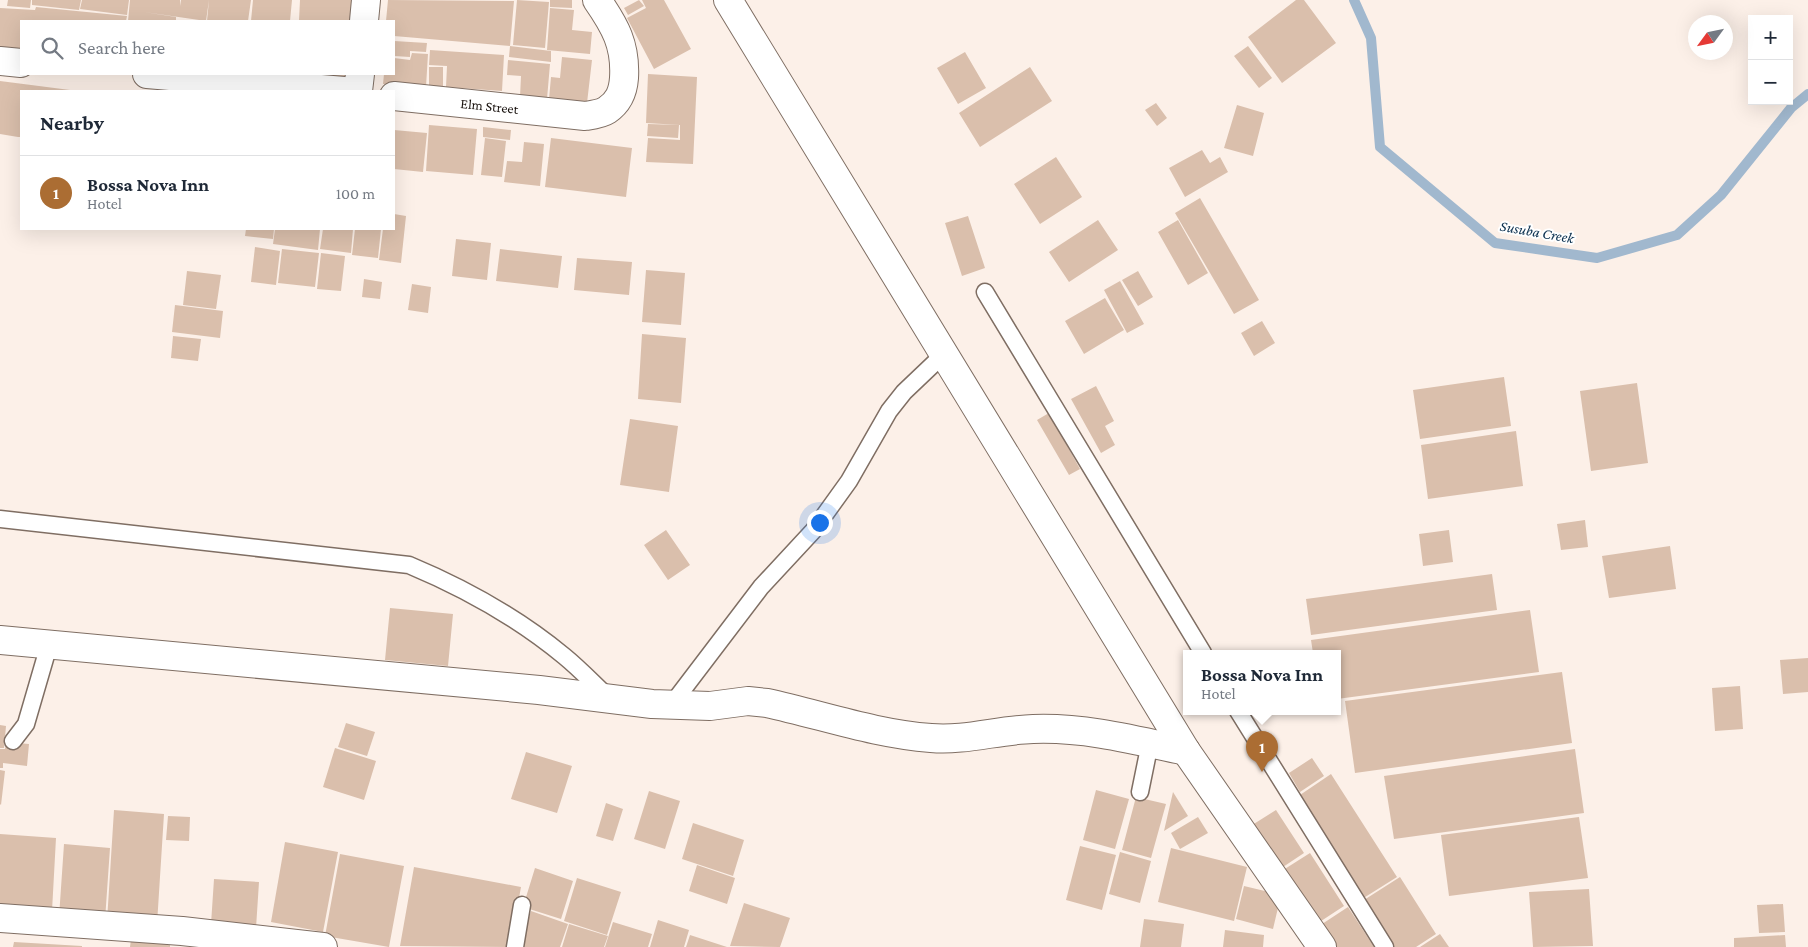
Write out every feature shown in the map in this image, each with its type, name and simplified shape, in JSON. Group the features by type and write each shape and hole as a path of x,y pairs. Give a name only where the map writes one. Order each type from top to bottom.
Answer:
{"street":[{"path":"364,20 366,0"},
{"name":"Elm Street","path":"395,96 585,116 605,111 617,102 623,91 625,57 618,36 597,0"},
{"path":"739,4 945,353 1186,751 1322,947"},
{"path":"0,61 20,63"},
{"path":"159,75 332,90"},
{"path":"358,90 360,75"},
{"path":"0,640 672,704 710,706 748,701 767,703 890,734 932,738 960,739 1030,729 1076,729 1186,751"},
{"path":"0,918 182,931 323,947"}],"lane":[{"path":"985,292 1201,650"},
{"path":"672,704 761,587 813,531 849,481 889,410 909,387 945,353"},
{"path":"0,519 409,565 450,582 538,637 564,656 611,699"},
{"path":"13,741 26,724 49,645"},
{"path":"1240,715 1385,947"},
{"path":"1140,792 1150,743"},
{"path":"515,947 522,905"}],"building":[{"path":"8,0 31,0 30,8 7,6"},
{"path":"32,0 81,0 79,10 32,5"},
{"path":"82,0 129,0 127,15 80,9"},
{"path":"130,0 180,0 180,6 181,0 209,0 206,20 144,12 176,17 176,20 128,20"},
{"path":"209,0 251,0 248,20 207,20"},
{"path":"253,0 292,0 290,20 251,20"},
{"path":"300,0 352,0 350,20 299,20"},
{"path":"388,0 514,1 510,46 395,36 395,20 386,20"},
{"path":"517,0 549,2 545,48 513,45"},
{"path":"550,0 572,0 572,8 550,7"},
{"path":"639,0 644,6 628,15 624,8"},
{"path":"642,0 664,0 691,49 654,69 627,18 646,8"},
{"path":"1296,0 1304,0 1336,43 1282,83 1248,37"},
{"path":"36,7 127,16 126,20 20,20 20,57 0,55 0,8 35,10"},
{"path":"550,8 574,10 572,30 592,32 590,54 547,50"},
{"path":"395,41 427,43 426,52 410,51 410,57 395,56"},
{"path":"510,46 551,51 551,62 509,57"},
{"path":"1248,46 1272,78 1259,88 1234,56"},
{"path":"430,50 504,55 502,91 446,87 447,66 429,65"},
{"path":"965,52 986,88 958,104 937,68"},
{"path":"412,53 428,54 426,87 383,84 384,75 395,75 395,58 410,60"},
{"path":"562,57 592,60 587,103 549,99 551,77 560,78"},
{"path":"508,60 550,64 547,99 520,97 521,76 507,75"},
{"path":"429,67 443,67 443,93 429,93"},
{"path":"1030,67 1052,101 980,147 959,113"},
{"path":"648,74 697,77 693,164 646,162 648,138 680,140 680,125 646,123"},
{"path":"267,75 346,75 345,84"},
{"path":"0,81 70,90 20,90 20,137 0,134"},
{"path":"1156,103 1167,118 1157,126 1145,110"},
{"path":"1237,105 1264,113 1253,156 1224,148"},
{"path":"648,124 679,125 678,138 647,136"},
{"path":"429,125 477,129 473,175 426,171"},
{"path":"483,127 511,130 510,140 483,137"},
{"path":"395,130 427,133 423,172 395,169"},
{"path":"485,138 506,141 502,177 481,175"},
{"path":"551,138 632,148 626,197 545,187"},
{"path":"524,142 544,144 540,186 504,182 507,161 522,162"},
{"path":"1202,150 1210,163 1220,157 1228,172 1185,197 1169,168"},
{"path":"1056,157 1082,197 1040,224 1014,184"},
{"path":"1200,198 1259,300 1234,314 1175,213"},
{"path":"395,214 406,216 401,263 379,260 383,230 395,230"},
{"path":"968,216 985,268 962,276 945,223"},
{"path":"1098,220 1118,250 1069,282 1049,252"},
{"path":"1178,220 1208,273 1188,285 1158,232"},
{"path":"246,230 274,230 273,239 245,236"},
{"path":"275,230 320,230 318,250 273,244"},
{"path":"323,230 353,230 351,253 320,249"},
{"path":"355,230 381,230 378,258 352,255"},
{"path":"456,239 491,243 487,280 452,276"},
{"path":"255,247 280,251 276,285 251,282"},
{"path":"282,249 319,253 315,287 278,283"},
{"path":"500,249 562,256 558,288 496,281"},
{"path":"321,253 345,256 341,291 317,289"},
{"path":"577,258 632,262 629,295 574,290"},
{"path":"646,270 685,273 681,325 642,322"},
{"path":"187,271 221,275 216,309 183,305"},
{"path":"1138,271 1153,297 1138,306 1122,280"},
{"path":"364,279 382,282 380,299 362,297"},
{"path":"1120,281 1144,324 1127,333 1104,290"},
{"path":"412,284 431,287 428,313 408,310"},
{"path":"1105,298 1124,330 1084,354 1065,321"},
{"path":"175,305 223,311 220,338 172,332"},
{"path":"1262,321 1275,343 1254,356 1241,333"},
{"path":"642,334 686,338 681,403 638,399"},
{"path":"173,336 201,339 198,361 171,358"},
{"path":"1504,377 1511,426 1420,439 1413,390"},
{"path":"1637,383 1648,463 1591,471 1580,391"},
{"path":"1096,386 1114,421 1105,426 1115,445 1101,453 1071,399"},
{"path":"1049,413 1080,469 1069,475 1037,420"},
{"path":"630,419 678,426 669,492 620,485"},
{"path":"1516,431 1523,486 1428,499 1421,445"},
{"path":"1585,520 1588,547 1561,550 1557,524"},
{"path":"666,530 690,565 668,580 644,545"},
{"path":"1449,530 1453,562 1423,566 1419,534"},
{"path":"1670,546 1676,589 1609,598 1602,556"},
{"path":"1492,574 1497,610 1311,635 1306,599"},
{"path":"390,608 453,614 448,666 385,660"},
{"path":"1530,610 1539,672 1341,698 1341,650 1313,650 1311,640"},
{"path":"1808,658 1808,692 1783,694 1780,660"},
{"path":"1562,672 1572,743 1355,773 1345,701"},
{"path":"1740,686 1743,729 1715,731 1712,688"},
{"path":"346,723 375,732 367,756 338,747"},
{"path":"0,725 6,726 4,748 0,748"},
{"path":"6,742 29,744 27,766 3,763 3,768 0,768 0,749 5,749"},
{"path":"335,748 376,761 364,800 323,787"},
{"path":"1575,749 1584,813 1394,839 1384,776"},
{"path":"526,752 572,766 557,813 511,799"},
{"path":"1312,758 1324,776 1300,792 1289,773"},
{"path":"0,770 5,771 1,805 0,804"},
{"path":"1331,774 1397,877 1362,899 1297,797"},
{"path":"1096,790 1129,799 1115,849 1083,840"},
{"path":"649,791 680,801 665,849 634,839"},
{"path":"1173,792 1188,816 1164,831"},
{"path":"1136,797 1166,804 1151,858 1122,850"},
{"path":"606,803 623,809 613,841 596,836"},
{"path":"114,810 164,814 157,924 107,921"},
{"path":"1276,810 1304,853 1277,871 1249,827"},
{"path":"168,816 190,817 189,841 166,840"},
{"path":"1198,817 1208,833 1180,849 1171,833"},
{"path":"1579,817 1588,878 1449,896 1441,835"},
{"path":"693,823 744,840 733,876 682,859"},
{"path":"0,834 56,838 52,911 0,907"},
{"path":"285,842 338,852 323,932 271,922"},
{"path":"64,844 110,848 105,920 59,917"},
{"path":"1080,846 1116,855 1102,910 1066,900"},
{"path":"1171,848 1247,867 1234,921 1158,902"},
{"path":"1120,852 1151,861 1140,903 1109,894"},
{"path":"1310,853 1344,906 1315,925 1280,872"},
{"path":"340,854 404,866 389,947 325,936"},
{"path":"697,865 735,878 727,904 689,891"},
{"path":"414,867 521,887 510,947 400,946"},
{"path":"535,868 573,881 561,919 523,907"},
{"path":"1400,877 1436,934 1416,947 1394,947 1364,900"},
{"path":"577,878 621,892 607,935 564,921"},
{"path":"214,879 259,882 256,928 211,924"},
{"path":"1244,886 1281,895 1273,929 1236,919"},
{"path":"1589,889 1593,946 1533,947 1529,892"},
{"path":"744,903 790,918 780,947 730,946"},
{"path":"1783,904 1785,932 1759,933 1757,905"},
{"path":"1348,907 1374,947 1328,947 1316,928"},
{"path":"531,911 568,924 560,947 520,947"},
{"path":"1144,919 1184,924 1181,947 1140,947"},
{"path":"658,920 689,930 684,947 650,947"},
{"path":"613,922 652,934 648,947 605,947"},
{"path":"569,924 608,936 604,947 562,947"},
{"path":"1225,930 1264,935 1263,947 1223,947"},
{"path":"1440,934 1449,947 1420,947"},
{"path":"690,935 727,947 686,947"},
{"path":"1785,935 1786,947 1734,947 1734,938"},
{"path":"131,939 170,942 170,947 130,947"},
{"path":"14,942 82,946 82,947 13,947"}],"waterway":[{"name":"Susuba Creek","path":"1354,0 1371,38 1380,147 1495,243 1597,258 1677,235 1721,195 1791,108 1808,94"}],"place":[{"name":"Bossa Nova Inn","path":"1262,772"}]}
